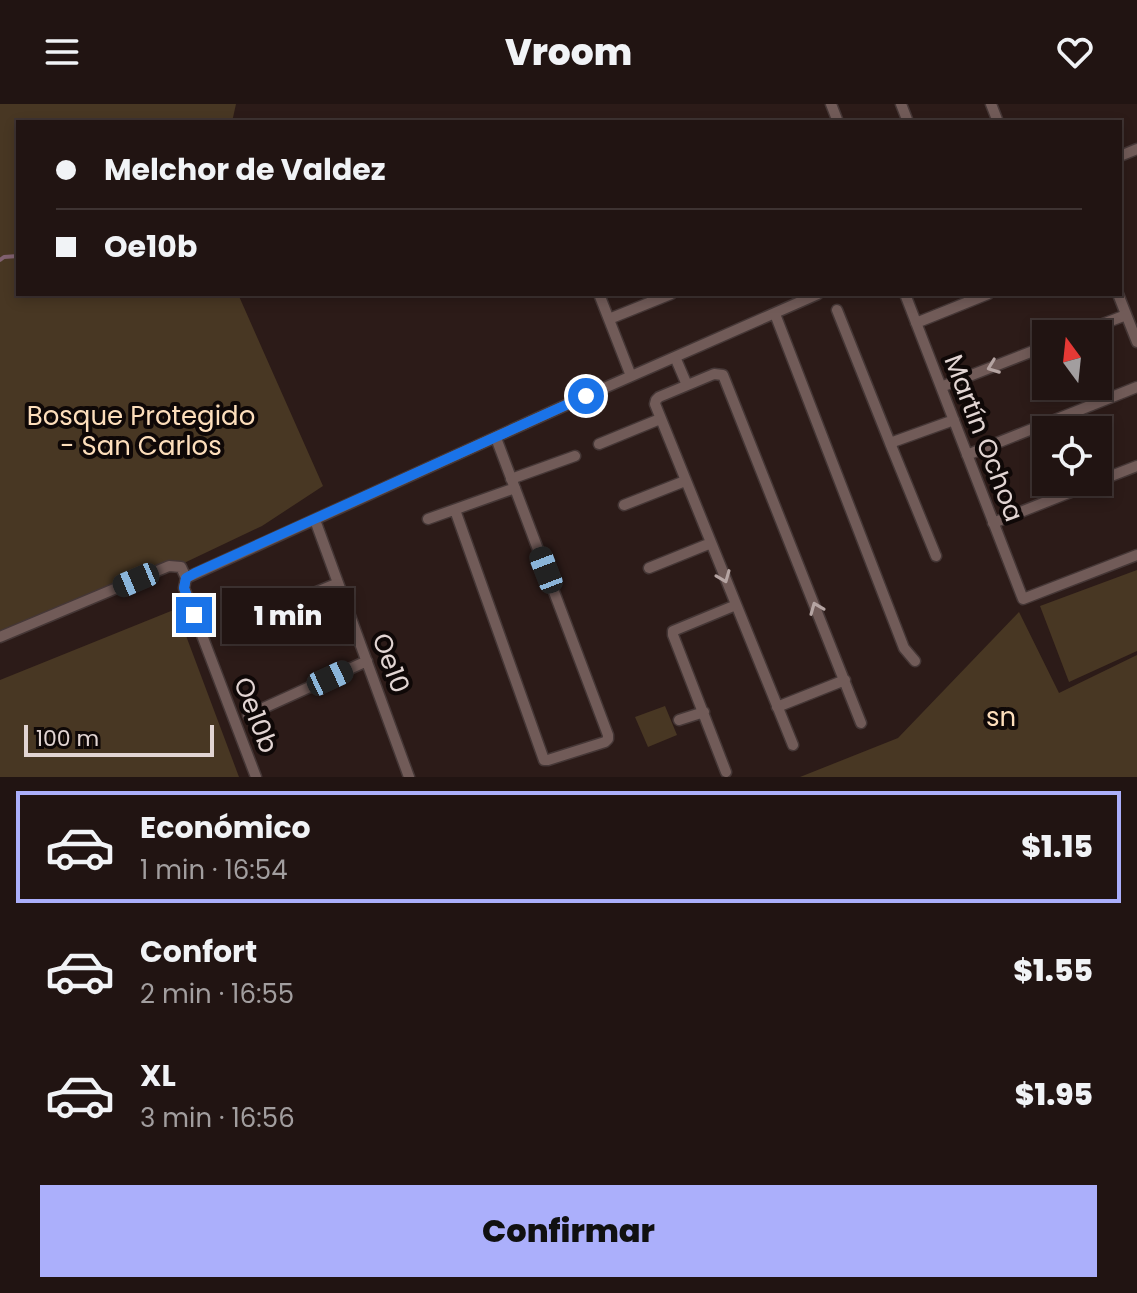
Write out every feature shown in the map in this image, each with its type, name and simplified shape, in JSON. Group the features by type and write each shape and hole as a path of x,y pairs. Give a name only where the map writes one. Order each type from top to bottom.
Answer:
{"street":[{"path":"600,296 631,376"},
{"path":"609,319 666,296"},
{"path":"0,637 169,566 181,567 186,578 814,296"},
{"name":"Martín Ochoa","path":"906,296 1023,599 1137,555"},
{"path":"916,323 983,296"},
{"path":"1119,296 1137,342"},
{"path":"837,310 936,556"},
{"path":"775,314 904,648 915,661"},
{"path":"1112,320 1126,315"},
{"path":"941,387 1032,351"},
{"path":"675,357 687,385"},
{"path":"793,745 660,419 656,400 714,374 723,375 861,723"},
{"path":"967,455 1137,387"},
{"path":"599,444 660,419"},
{"path":"890,443 954,420"},
{"path":"455,510 544,760 605,742 608,735 496,438"},
{"path":"428,519 575,456"},
{"path":"1112,476 1137,466"},
{"path":"624,505 685,481"},
{"path":"993,523 1061,496"},
{"name":"Oe10","path":"315,520 409,777"},
{"path":"649,568 711,543"},
{"name":"Oe10b","path":"186,578 184,588 256,777"},
{"path":"261,615 338,583"},
{"path":"726,772 673,631 736,605"},
{"path":"248,715 367,661"},
{"path":"777,707 845,680"},
{"path":"679,720 704,712"}],"green space":[{"name":"Bosque Protegido - San Carlos","path":"0,104 236,104 232,120 16,120 16,296 239,296 323,486 262,526 142,583 0,635"},
{"path":"1137,570 1137,651 1069,682 1040,606"},
{"path":"176,609 239,777 0,777 0,680"},
{"name":"sn","path":"1019,612 1059,693 1137,655 1137,777 800,777 898,738"},
{"path":"665,706 677,735 648,747 635,717"}],"waterway":[{"path":"0,260 16,256"}],"route":[{"path":"194,615 184,588 186,578 586,396"}]}
